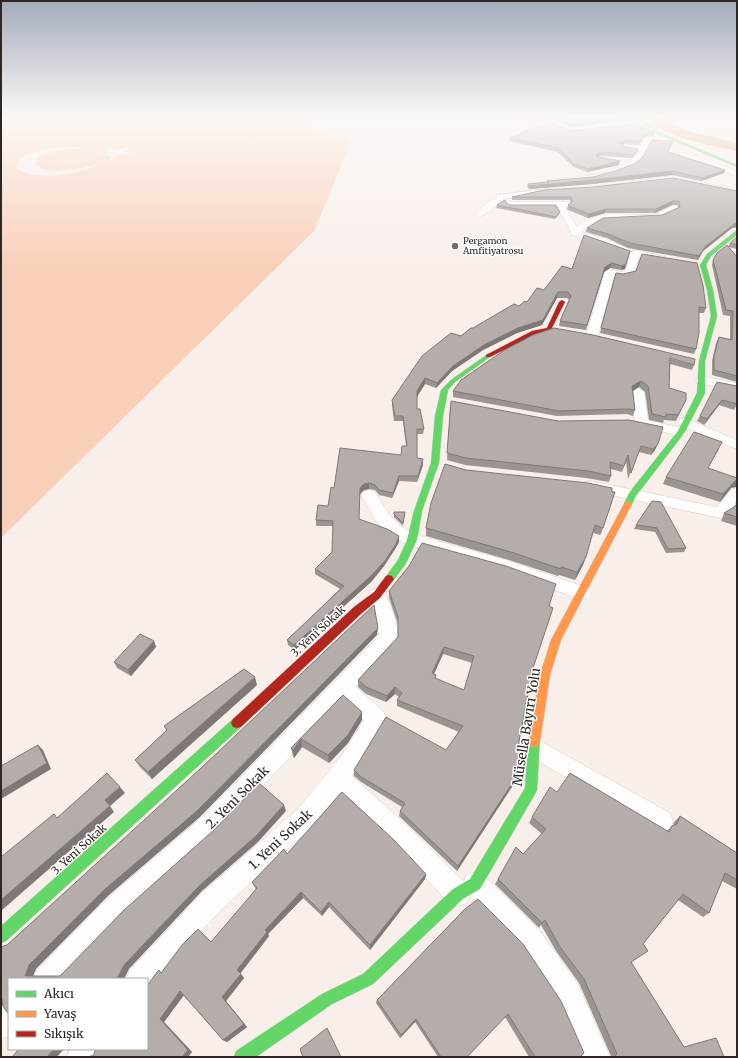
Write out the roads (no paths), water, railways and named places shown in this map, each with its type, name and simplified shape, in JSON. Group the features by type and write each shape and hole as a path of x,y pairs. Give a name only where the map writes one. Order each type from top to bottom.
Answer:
{"street":[{"path":"479,214 506,192 530,185 608,174 623,167"},
{"path":"717,167 737,174"},
{"path":"624,184 672,178 737,192"},
{"path":"500,198 569,188"},
{"path":"500,198 509,204 567,204 560,207 572,224 574,233"},
{"path":"592,220 654,216 671,212 675,208"},
{"path":"574,233 603,211 623,209"},
{"name":"Müsella Bayırı Yolu","path":"242,1057 326,998 368,979 467,889 531,790 533,747 545,675 556,640 570,611 582,593 632,495 683,427 700,394 702,361 714,316 710,290 699,265 737,232"},
{"path":"574,233 625,251 675,261"},
{"path":"592,336 595,321 602,306 608,286 610,272 621,274 630,272 635,253"},
{"path":"562,302 549,329 563,331"},
{"name":"3. Yeni Sokak","path":"1,936 203,754 358,610 377,595 402,562 412,540 418,511 435,463 441,400 445,390 453,381 488,356 534,332 549,329"},
{"path":"577,334 606,340"},
{"path":"687,358 702,361"},
{"path":"702,380 737,387"},
{"path":"638,392 642,423"},
{"path":"441,400 455,404"},
{"path":"627,420 683,427 737,445"},
{"path":"435,463 450,467"},
{"path":"578,484 721,513 737,493"},
{"path":"369,495 382,518 394,530 412,540 509,567 582,593"},
{"name":"2. Yeni Sokak","path":"47,978 119,905 209,826 343,688 389,638 384,612 377,595"},
{"name":"1. Yeni Sokak","path":"140,978 212,900 306,817 350,762 376,718 343,688"},
{"path":"533,747 662,821"},
{"path":"338,778 403,837 530,939 568,994 596,1057"}],"place":[{"name":"Pergamon Amfitiyatrosu","path":"455,246"}]}
